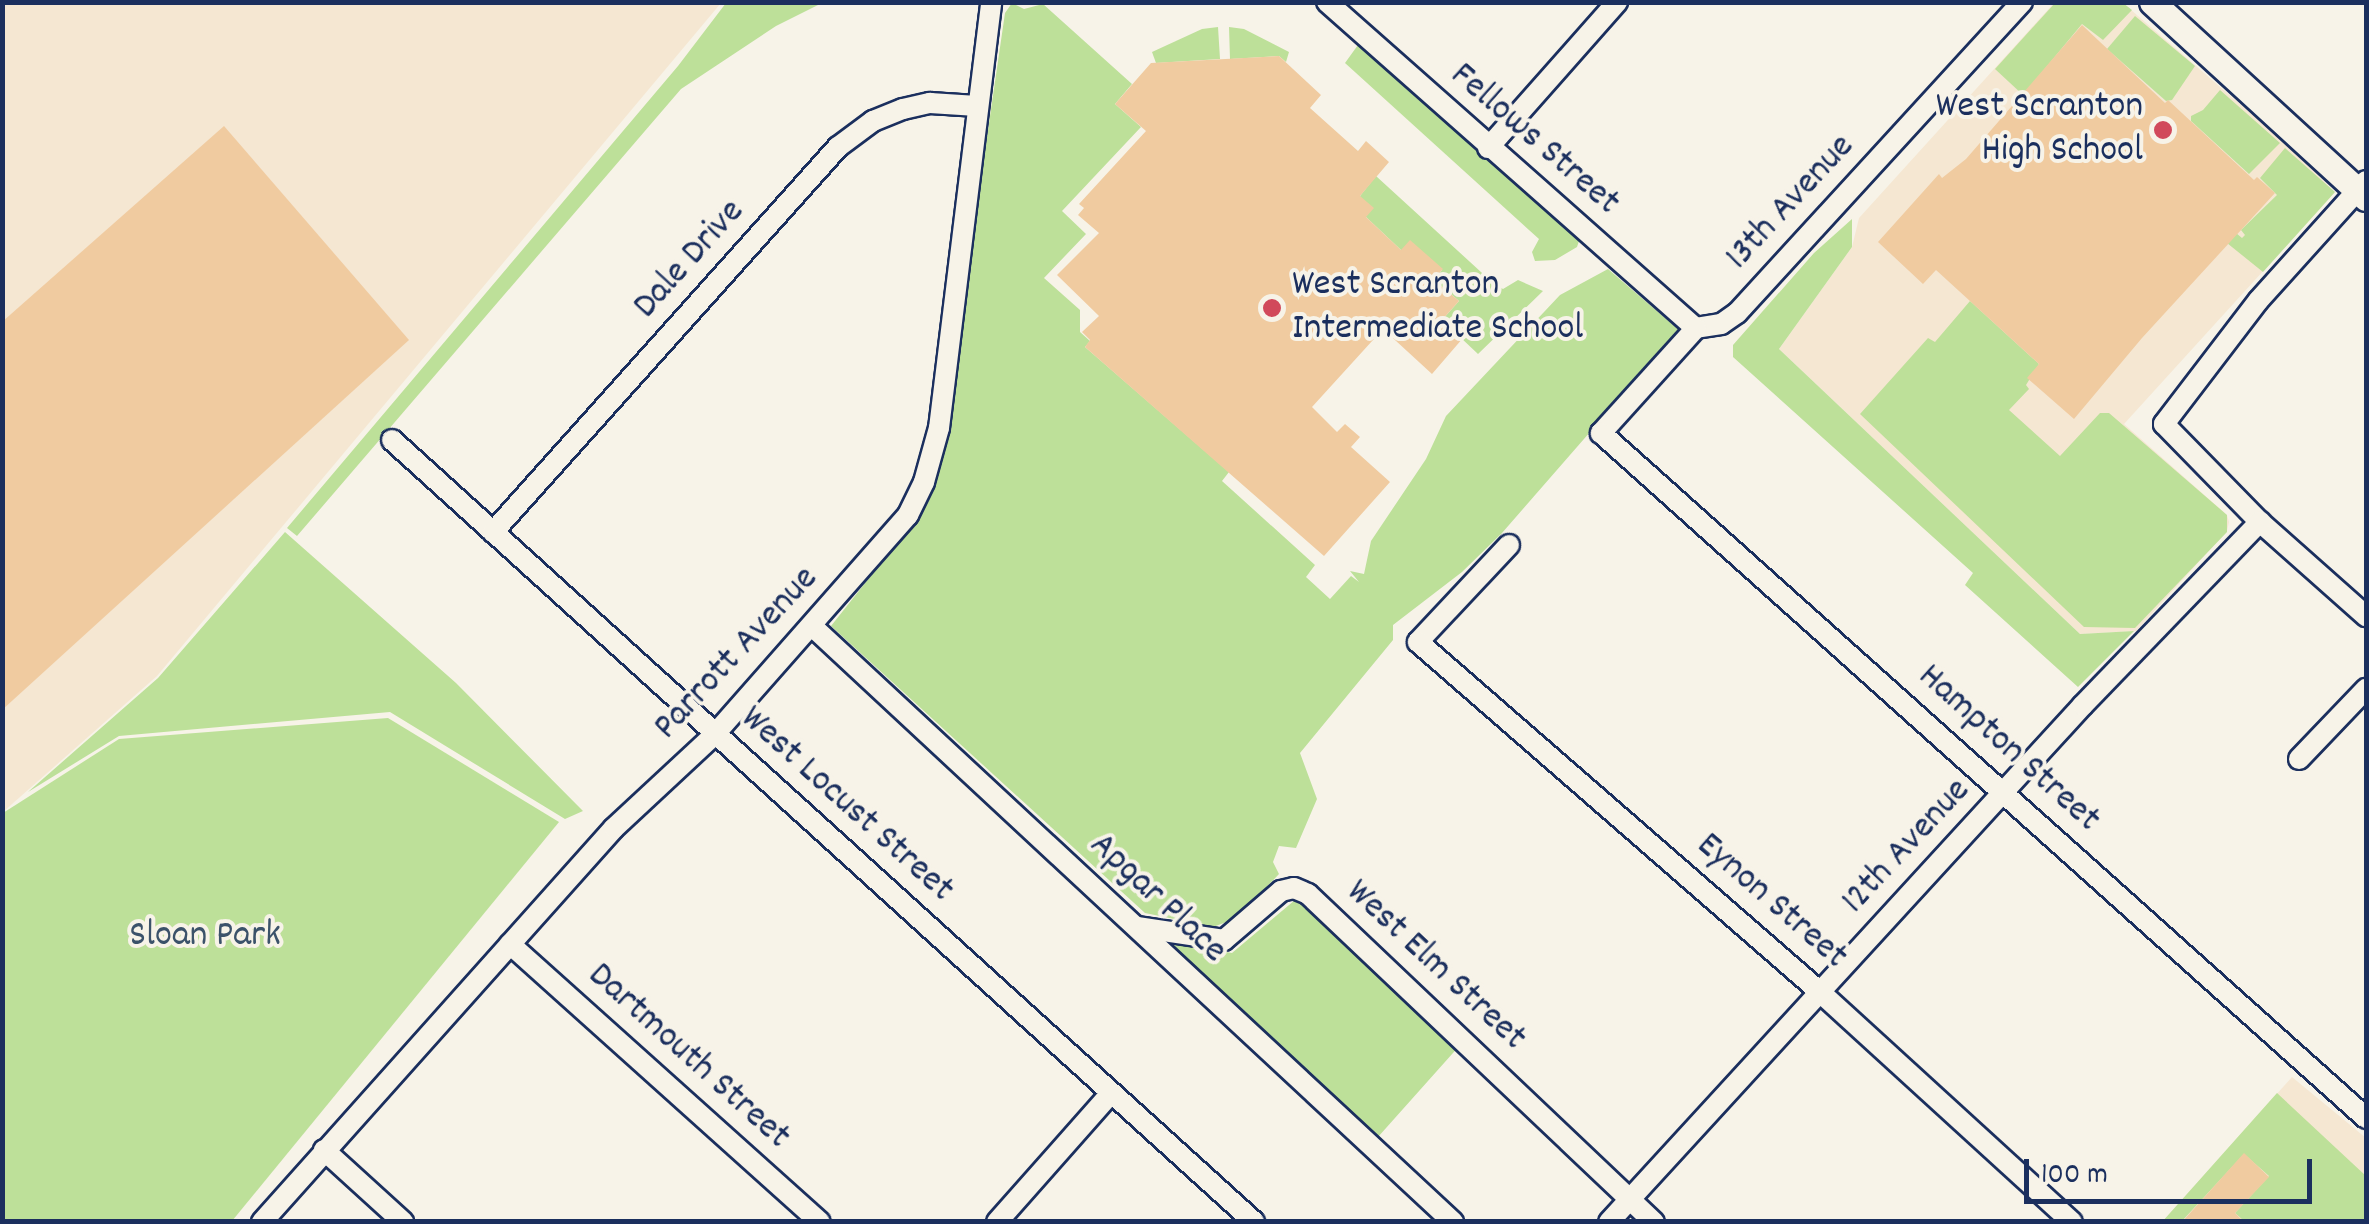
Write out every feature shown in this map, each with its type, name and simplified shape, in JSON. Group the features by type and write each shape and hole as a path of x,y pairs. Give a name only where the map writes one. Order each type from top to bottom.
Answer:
{"street":[{"name":"Parrott Avenue","path":"262,1222 614,828 715,734 814,627 908,515 924,482 939,428 991,2"},
{"name":"Fellows Street","path":"1327,2 1696,328"},
{"path":"1488,148 1616,2"},
{"name":"13th Avenue","path":"1601,434 1696,328 1721,324 1737,313 2022,2"},
{"path":"2152,2 2364,190 2258,301 2164,424 2260,522 2366,616"},
{"name":"Dale Drive","path":"493,532 838,148 873,121 903,108 930,103 977,106"},
{"name":"Hampton Street","path":"1601,434 2366,1118"},
{"name":"West Locust Street","path":"392,440 1254,1222"},
{"name":"12th Avenue","path":"1608,1222 2083,705 2260,522"},
{"name":"Eynon Street","path":"1510,545 1418,642 1820,992 2072,1222"},
{"name":"Apgar Place","path":"814,627 1453,1222"},
{"path":"2299,759 2366,690"},
{"name":"West Elm Street","path":"1135,926 1224,940 1280,890 1294,888 1308,894 1654,1222"},
{"name":"Dartmouth Street","path":"510,944 820,1222"},
{"path":"996,1222 1110,1092"},
{"path":"324,1150 403,1222"}],"shaded area":[{"path":"3,3 721,3 157,676 3,812"},
{"path":"2054,3 2123,3 2285,143 2335,192 2124,424 2227,515 2229,522 2227,531 2136,631 2080,634 1779,349 1852,247 1859,218"},
{"path":"2292,1077 2366,1138 2366,1221 2162,1222"}],"green space":[{"path":"726,3 822,3 776,26 681,89 297,536 287,528 678,66"},
{"path":"1012,3 1024,9 1043,4 1132,84 1115,104 1141,127 1062,211 1086,234 1044,278 1080,310 1080,332 1090,341 1085,347 1229,472 1222,481 1315,565 1306,577 1330,599 1351,576 1359,582 1350,571 1364,574 1371,541 1426,459 1446,416 1560,295 1608,269 1679,330 1502,533 1462,572 1393,625 1393,640 1300,753 1317,799 1296,848 1279,846 1273,862 1279,874 1237,918 1213,927 1145,913 831,626 912,524 939,467 1005,13"},
{"path":"2055,3 2123,3 2132,10 2103,40 2082,24 2023,95 1995,69"},
{"path":"2135,16 2195,66 2172,100 2166,101 2107,49"},
{"path":"1218,27 1220,59 1156,63 1152,52 1202,29"},
{"path":"1229,27 1244,29 1289,52 1286,62 1279,56 1230,59"},
{"path":"1363,38 1582,232 1577,247 1555,260 1535,261 1532,252 1539,239 1345,63"},
{"path":"2220,90 2280,143 2249,174 2191,121 2191,116 2203,110"},
{"path":"2285,148 2335,192 2263,272 2227,243 2236,233 2242,238 2245,235 2241,230 2277,195 2260,178"},
{"path":"1376,176 1493,283 1503,289 1518,280 1543,291 1478,354 1442,320 1459,301 1433,279 1442,270 1401,250 1366,217 1360,196"},
{"path":"1852,219 1852,247 1779,349 2080,634 2134,631 2078,687 1965,585 1973,573 1733,357 1733,345 1814,253"},
{"path":"1970,301 2039,364 2026,385 2029,389 2009,410 2060,456 2100,413 2109,413 2227,515 2227,532 2135,628 2084,627 1860,414 1928,338 1935,342"},
{"path":"285,532 456,683 583,811 565,819 390,712 119,736 28,792 158,678"},
{"name":"Sloan Park","path":"388,718 559,822 232,1221 3,1221 3,813 119,739"},
{"path":"1295,900 1310,905 1461,1044 1378,1137 1159,941 1232,953"},
{"path":"2277,1093 2366,1176 2366,1221 2244,1221 2235,1213 2269,1176 2244,1154 2182,1221 2162,1222"}],"building":[{"name":"West Scranton High School","path":"2082,25 2165,103 2168,100 2254,180 2257,177 2275,193 2142,338 2074,419 2027,378 2039,364 1936,270 1923,284 1878,242 1939,174 1942,178 1966,159"},
{"name":"West Scranton Intermediate School","path":"1279,56 1321,95 1310,108 1358,151 1366,141 1389,162 1360,196 1374,208 1366,217 1401,250 1410,240 1443,269 1433,279 1459,301 1442,320 1463,338 1432,374 1383,329 1312,407 1337,432 1345,424 1360,437 1351,447 1390,482 1324,556 1085,347 1090,340 1082,332 1099,316 1057,275 1099,233 1078,215 1084,208 1079,204 1146,131 1115,104 1151,63"},
{"path":"224,126 409,340 2,710 2,322"},
{"path":"2244,1153 2269,1177 2235,1213 2244,1222 2182,1222"}],"place":[{"name":"West Scranton High School","path":"2163,130"},
{"name":"West Scranton Intermediate School","path":"1272,308"}]}
